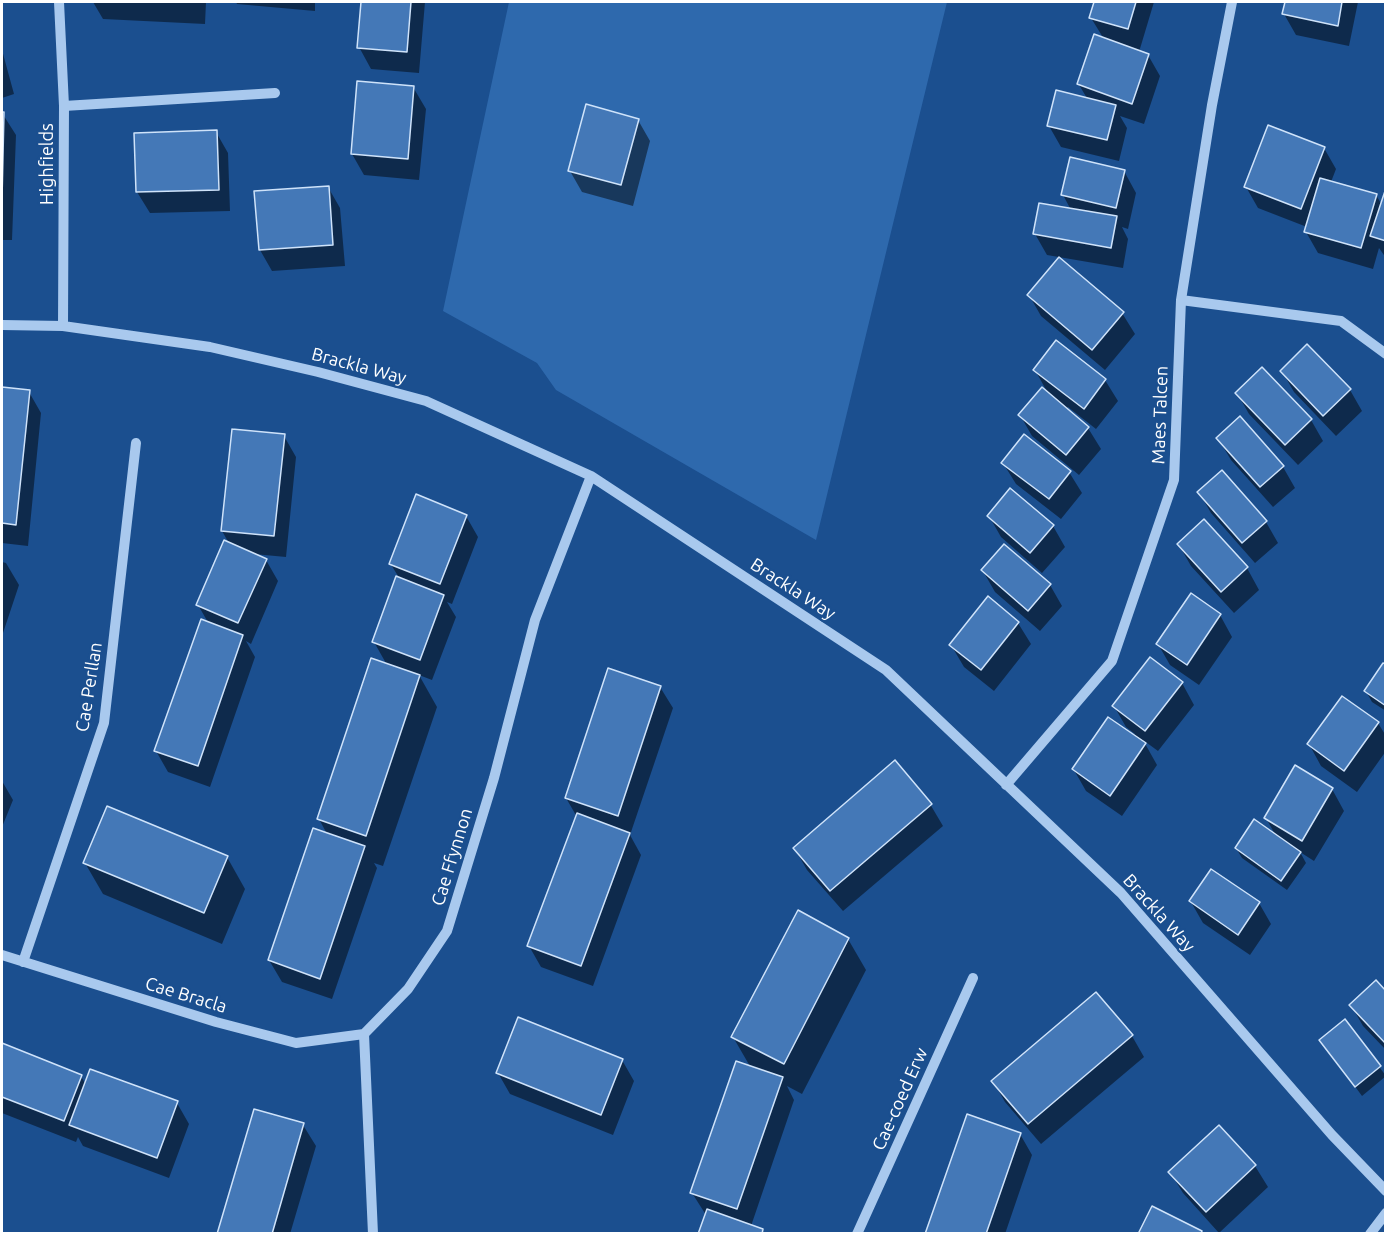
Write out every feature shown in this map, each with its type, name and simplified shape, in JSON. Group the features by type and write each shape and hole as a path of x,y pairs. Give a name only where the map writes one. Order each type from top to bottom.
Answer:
{"street":[{"name":"Highfields","path":"59,2 64,106 63,326"},
{"name":"Maes Talcen","path":"1006,784 1112,661 1174,480 1181,300 1212,105 1232,2"},
{"path":"64,106 274,93"},
{"path":"1181,300 1341,321 1386,354"},
{"name":"Brackla Way","path":"2,325 63,326 210,346 426,401 591,476 886,670 1120,893 1332,1135 1386,1191"},
{"name":"Cae Perllan","path":"23,962 104,723 136,443"},
{"name":"Cae Ffynnon","path":"364,1034 408,989 447,931 494,778 535,620 591,476"},
{"name":"Cae Bracla","path":"2,955 216,1022 296,1043 364,1034"},
{"name":"Cae-coed Erw","path":"857,1233 973,978"},
{"path":"364,1034 374,1233"},
{"path":"1370,1233 1386,1214"}],"shaded area":[{"path":"509,2 947,2 816,540 556,390 537,363 443,311"}],"building":[{"path":"361,2 411,2 407,52 357,48"},
{"path":"1094,2 1136,2 1128,29 1089,18"},
{"path":"1285,2 1342,2 1338,26 1282,14"},
{"path":"1094,34 1149,54 1132,104 1077,84"},
{"path":"357,81 414,86 408,159 351,154"},
{"path":"1056,90 1116,105 1107,140 1047,126"},
{"path":"586,104 639,119 621,185 568,171"},
{"path":"2,112 4,112 2,200"},
{"path":"1268,125 1325,147 1301,209 1244,187"},
{"path":"217,130 219,190 136,192 134,133"},
{"path":"1070,157 1125,170 1116,208 1061,195"},
{"path":"1320,178 1377,194 1361,248 1304,232"},
{"path":"329,186 333,245 259,250 254,191"},
{"path":"1386,188 1386,241 1370,236"},
{"path":"1039,203 1117,216 1111,248 1033,234"},
{"path":"1059,257 1124,312 1092,350 1027,295"},
{"path":"1056,340 1106,379 1084,409 1033,370"},
{"path":"1307,344 1351,389 1323,416 1280,371"},
{"path":"1262,367 1312,419 1285,445 1235,393"},
{"path":"2,387 30,390 16,525 2,523"},
{"path":"1042,387 1089,427 1066,455 1018,415"},
{"path":"1240,416 1284,466 1260,487 1216,438"},
{"path":"232,429 285,434 274,536 221,531"},
{"path":"1024,434 1071,471 1049,499 1001,463"},
{"path":"1222,470 1267,521 1242,543 1197,492"},
{"path":"1010,488 1054,525 1030,553 987,516"},
{"path":"416,494 467,515 440,584 389,564"},
{"path":"1204,519 1248,567 1221,592 1177,544"},
{"path":"224,540 267,559 238,623 196,605"},
{"path":"1004,544 1051,584 1028,611 981,570"},
{"path":"396,576 444,595 420,660 372,642"},
{"path":"1191,593 1221,614 1187,665 1156,644"},
{"path":"988,596 1019,622 981,670 949,645"},
{"path":"201,619 243,635 198,766 154,751"},
{"path":"1150,657 1183,682 1145,731 1112,706"},
{"path":"371,658 420,675 366,836 317,819"},
{"path":"1383,663 1386,664 1386,706 1364,691"},
{"path":"608,668 661,686 618,816 565,798"},
{"path":"1342,696 1379,722 1344,771 1307,744"},
{"path":"1108,717 1146,743 1110,796 1072,769"},
{"path":"895,760 932,804 830,891 793,848"},
{"path":"1295,765 1333,788 1302,841 1264,818"},
{"path":"107,806 228,856 204,913 83,863"},
{"path":"577,813 630,833 581,966 527,946"},
{"path":"1254,819 1301,852 1281,881 1235,848"},
{"path":"313,828 365,846 320,979 268,960"},
{"path":"1211,869 1260,902 1238,935 1189,901"},
{"path":"798,910 849,938 784,1064 731,1037"},
{"path":"1376,980 1386,991 1386,1044 1349,1005"},
{"path":"1096,992 1133,1035 1028,1124 991,1081"},
{"path":"518,1017 623,1059 601,1115 496,1073"},
{"path":"1345,1019 1381,1066 1355,1087 1319,1040"},
{"path":"2,1043 82,1075 64,1121 2,1097"},
{"path":"736,1061 783,1077 737,1209 690,1193"},
{"path":"90,1069 178,1101 157,1158 69,1125"},
{"path":"254,1109 304,1123 272,1234 217,1234"},
{"path":"967,1114 1021,1133 986,1234 925,1234"},
{"path":"1219,1125 1256,1165 1206,1212 1168,1172"},
{"path":"1152,1206 1202,1231 1201,1234 1138,1234"},
{"path":"707,1209 763,1229 762,1234 698,1234"}]}
